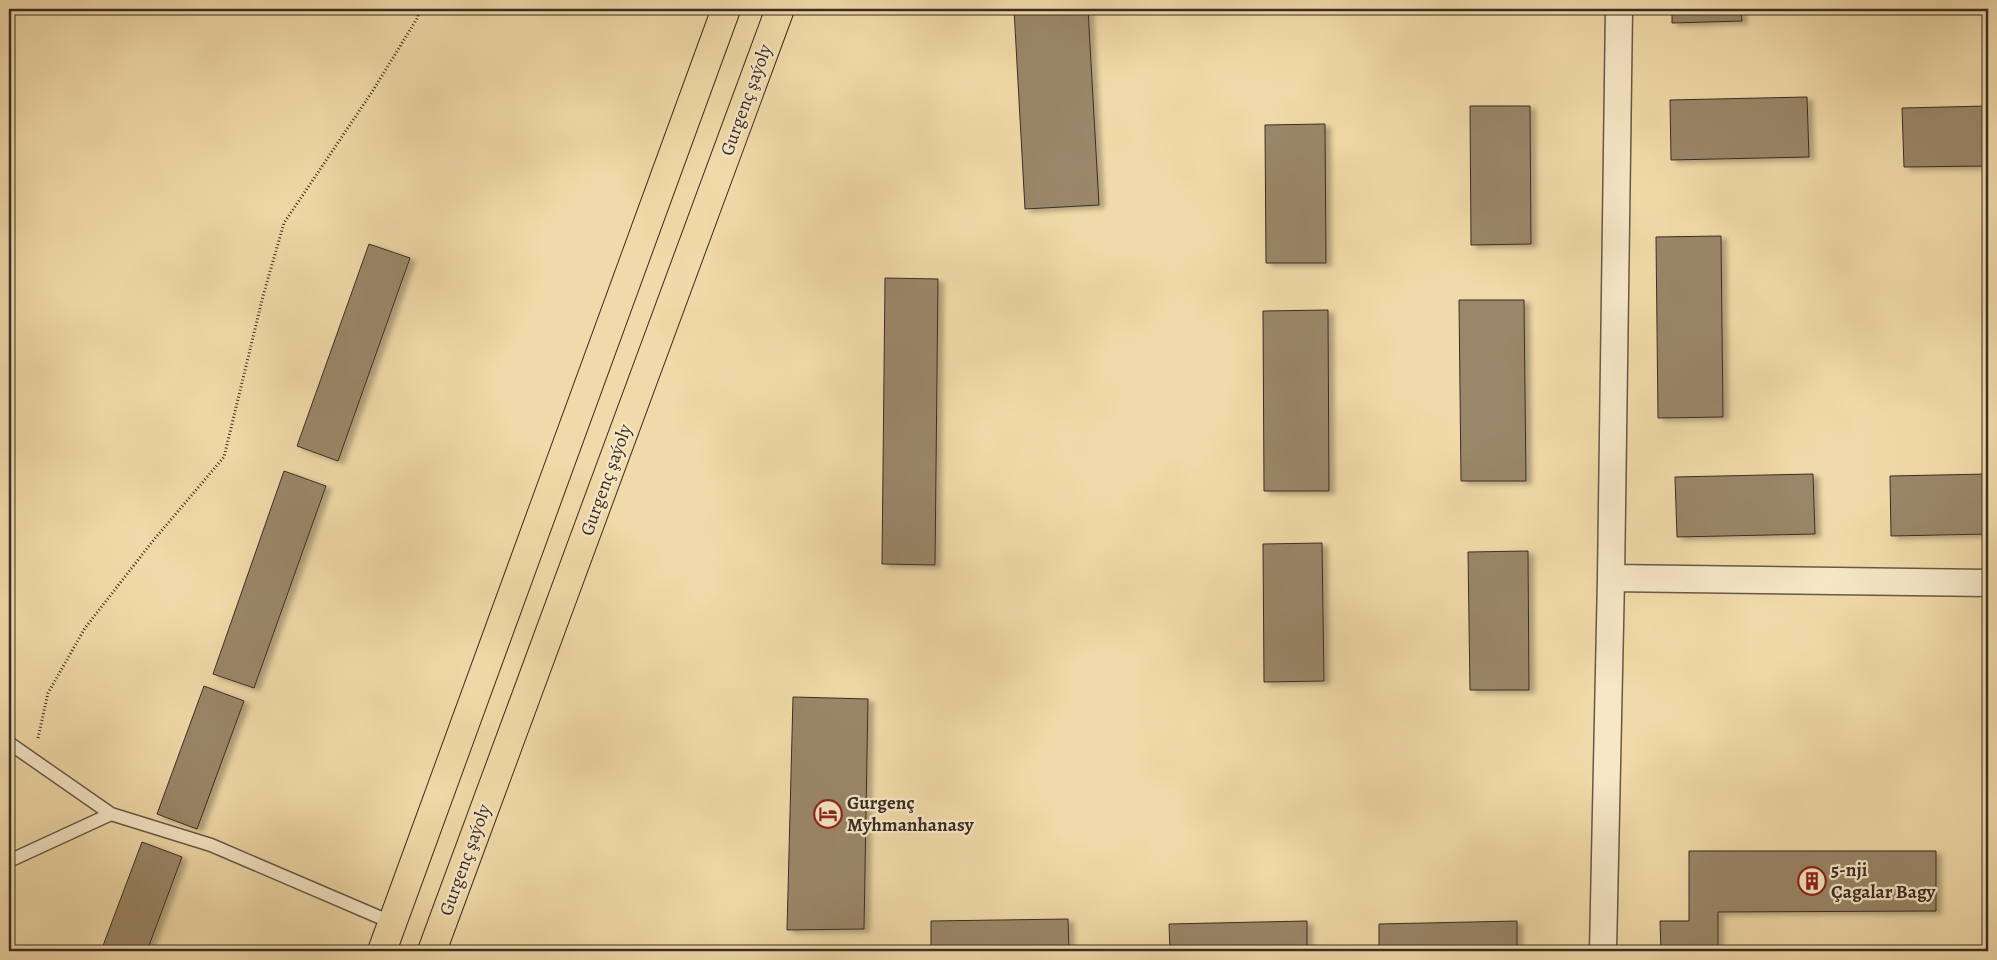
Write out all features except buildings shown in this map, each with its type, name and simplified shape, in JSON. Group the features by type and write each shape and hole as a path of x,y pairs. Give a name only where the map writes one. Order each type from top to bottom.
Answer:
{"highway":[{"path":"382,951 726,9"},
{"name":"Gurgenç şaýoly","path":"432,951 780,9"}],"street":[{"path":"1603,951 1611,578 1619,9"},
{"path":"1611,578 1988,583"}],"lane":[{"path":"9,743 111,814 210,845 393,923"},
{"path":"9,861 111,814"}],"path":[{"path":"33,760 48,693 85,628 152,542 224,457 263,296 284,223 372,92 418,17 418,9"}],"place":[{"name":"Gurgenç Myhmanhanasy","path":"828,814"},
{"name":"5-nji Çagalar Bagy","path":"1812,881"}]}
